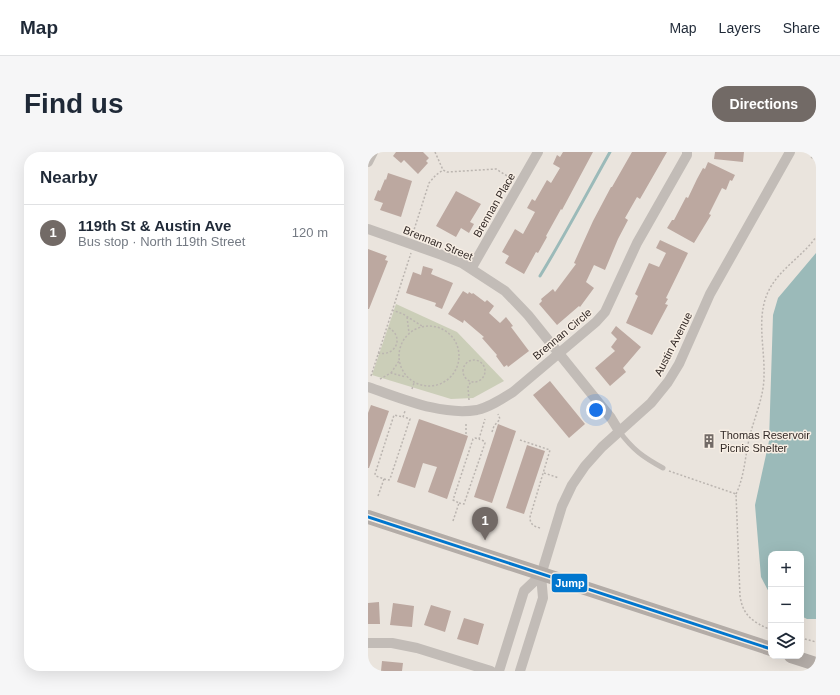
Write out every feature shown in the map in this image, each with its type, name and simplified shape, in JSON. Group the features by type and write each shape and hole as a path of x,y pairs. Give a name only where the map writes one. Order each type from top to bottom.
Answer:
{"street":[{"path":"368,162 373,152"},
{"name":"Brennan Place","path":"471,269 538,152"},
{"name":"Brennan Circle","path":"368,387 440,410 448,411 477,410 500,401 513,392 596,322 605,312 637,243 687,152"},
{"name":"Austin Avenue","path":"541,575 562,506 572,485 602,446 651,404 668,382 679,364 710,294 790,152"},
{"name":"Brennan Street","path":"368,229 462,263 505,291 515,301 611,418 619,431"},
{"path":"368,518 768,648"},
{"path":"499,671 524,591 541,575"},
{"path":"520,671 543,598 541,575"},
{"path":"368,643 392,643 417,648 491,671"},
{"path":"800,659 816,664"}],"lane":[{"path":"619,431 631,446 647,460 663,468"}],"path":[{"path":"435,152 443,170 447,172 496,169 512,180"},
{"path":"811,157 816,160"},
{"path":"413,232 429,183 443,170"},
{"path":"768,628 751,619 746,614 742,606 739,574 736,494 744,472 763,384 764,358 762,327 763,309 768,292 786,266 802,254 816,237"},
{"path":"371,376 411,253"},
{"path":"392,310 403,314 422,326"},
{"path":"407,317 409,333"},
{"path":"422,326 433,326 443,329 452,336 457,345 459,355 458,366 447,381 429,387 414,383 407,377 400,365 399,360 400,346 409,333 422,326"},
{"path":"378,353 382,354 391,352 396,345 397,336 387,327"},
{"path":"396,345 400,346"},
{"path":"380,379 391,373 399,360"},
{"path":"471,361 477,361 483,365 484,374 480,380 476,382 471,381 464,375 464,368 465,365 471,361"},
{"path":"391,373 407,377"},
{"path":"469,400 468,387 471,381"},
{"path":"412,389 414,383"},
{"path":"403,417 405,411"},
{"path":"394,414 410,419 390,479 384,479 376,476 375,474 394,414"},
{"path":"492,432 494,426 500,419 498,414"},
{"path":"479,439 486,420"},
{"path":"466,424 466,434"},
{"path":"473,439 479,439 485,443 464,504 459,503 453,500 473,439"},
{"path":"520,440 550,450 530,517 532,525 540,528"},
{"path":"663,468 736,494"},
{"path":"544,473 559,478"},
{"path":"378,496 384,479"},
{"path":"453,521 459,503"},
{"path":"485,540 487,532"},
{"path":"804,639 816,642"}],"green space":[{"path":"396,304 457,332 504,381 473,398 451,399 372,375"}],"water":[{"path":"816,253 816,619 804,618 804,551 768,551 768,590 761,577 755,505 769,441 773,315 778,298"}],"building":[{"path":"396,152 423,152 429,158 426,161 428,163 418,174 404,160 401,163 393,156"},
{"path":"563,152 593,152 538,253 536,252 524,274 505,263 509,256 502,252 515,229 523,234 535,212 527,208 532,199 535,201 547,180 551,183 560,168 553,164 557,155 560,157"},
{"path":"632,152 667,152 640,199 637,197 625,218 628,220 605,270 594,265 586,282 594,288 580,307 579,306 557,325 539,304 542,301 541,299 553,289 555,292 576,264 574,263 593,221"},
{"path":"715,152 744,152 743,162 714,159"},
{"path":"708,162 735,175 732,181 730,180 726,190 722,188 709,214 711,215 694,243 667,228 672,220 674,220 686,197 688,198 703,168 705,169"},
{"path":"388,173 412,181 401,217 380,210 383,203 374,200 378,190 380,191 385,179 386,180"},
{"path":"456,191 481,204 470,222 474,224 469,233 461,228 456,237 436,226"},
{"path":"660,240 688,253 666,298 668,299 665,304 668,305 652,335 626,323 638,296 635,294 649,263 659,267 666,253 656,248"},
{"path":"368,249 387,256 385,260 388,261 369,309 368,309"},
{"path":"423,266 433,269 431,274 453,283 442,309 435,306 436,303 406,293 413,272 421,275"},
{"path":"463,291 468,294 469,292 472,294 473,293 485,302 487,300 494,306 489,313 500,323 506,317 513,326 511,327 529,351 508,367 507,365 504,367 496,356 497,355 482,338 484,337 464,320 463,323 448,314"},
{"path":"616,326 641,347 623,368 626,372 610,386 595,368 615,351 611,347 617,339 611,333"},
{"path":"550,381 585,424 569,438 533,395"},
{"path":"371,405 389,411 368,468 368,413"},
{"path":"419,419 468,436 447,499 428,492 437,467 423,463 415,488 397,482"},
{"path":"498,424 516,431 492,503 474,497"},
{"path":"527,445 545,451 524,514 506,508"},
{"path":"379,602 380,624 368,624 368,603"},
{"path":"393,603 414,606 412,627 390,625"},
{"path":"431,605 451,611 445,632 424,625"},
{"path":"464,618 484,624 478,645 457,639"},
{"path":"382,661 403,663 402,671 381,671"}],"waterway":[{"path":"540,276 610,152"}],"transit line":[{"name":"Jump","path":"368,517 768,648"}],"place":[{"name":"Thomas Reservoir Picnic Shelter","path":"709,441"},
{"name":"119th St & Austin Ave","path":"485,540"}]}
